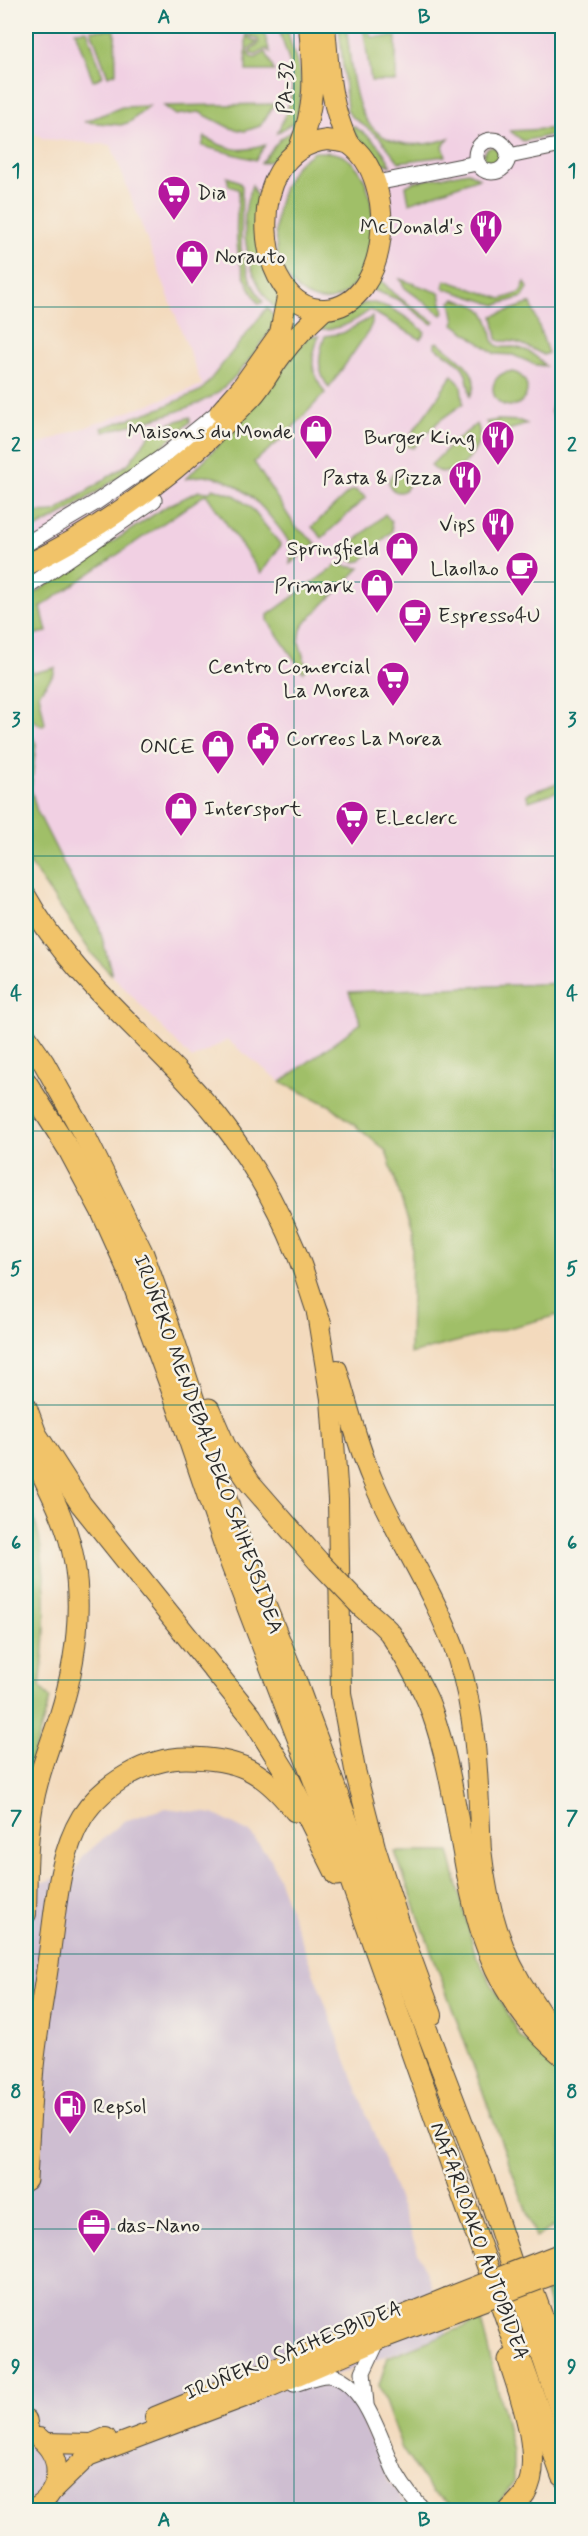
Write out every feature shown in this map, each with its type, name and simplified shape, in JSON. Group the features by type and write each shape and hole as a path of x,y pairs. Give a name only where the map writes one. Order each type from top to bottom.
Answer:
{"highway":[{"name":"PA-32","path":"288,292 271,261 266,223 273,181 288,158 299,148 311,117 313,99 309,26"},
{"name":"PA-32","path":"325,26 331,96 336,117 348,143"},
{"path":"26,557 64,538 132,492 200,435 241,388 280,333 288,292 315,308 325,309 346,302 357,293 370,275 381,242 382,228 376,183 366,163 348,143 314,141 299,148"},
{"path":"154,500 185,474 234,424 293,340 325,309"},
{"path":"26,565 52,552 135,500 185,459 254,395"},
{"path":"26,896 54,940 89,982 162,1055 217,1116 265,1186 297,1254 332,1351 350,1416 372,1478 439,1613 458,1659 470,1706 476,1757 471,1897 483,1942 498,1975 521,2012 562,2055"},
{"name":"IRUÑEKO MENDEBALDEKO SAIHESBIDEA","path":"26,1037 44,1063 78,1145 101,1210 136,1291 176,1398 230,1560 330,1822 395,2007"},
{"name":"IRUÑEKO MENDEBALDEKO SAIHESBIDEA","path":"26,1082 78,1145 143,1254 174,1340 244,1553 295,1679 415,2001"},
{"path":"317,1313 331,1398 337,1488 341,1693 355,1770 375,1847 405,1941 562,2370"},
{"path":"174,1340 188,1363 225,1446 244,1474 318,1561 389,1633 431,1708 473,1855 482,1918 501,1964 524,2002 556,2032"},
{"path":"26,1407 36,1434 81,1504 251,1716 285,1772 324,1849 395,2007"},
{"path":"26,1443 66,1527 74,1559 77,1591 77,1625 71,1670 31,1810 26,1914"},
{"path":"26,2180 34,2065 64,1863 83,1816 100,1796 118,1780 154,1764 182,1758 219,1760 249,1769 273,1784 324,1849"},
{"path":"405,1941 415,2001"},
{"name":"NAFARROAKO AUTOBIDEA","path":"415,2001 483,2177 562,2415"},
{"name":"NAFARROAKO AUTOBIDEA","path":"395,2007 562,2476"},
{"name":"IRUÑEKO SAIHESBIDEA","path":"31,2510 40,2505 88,2456 260,2391 378,2340 562,2253"},
{"path":"489,2266 491,2307 513,2373 531,2440 532,2460 525,2501 510,2511"},
{"name":"IRUÑEKO SAIHESBIDEA","path":"31,2432 92,2444 450,2305 562,2271"},
{"path":"31,2432 53,2453 57,2465 57,2478 53,2490"}],"street":[{"path":"491,139 506,146 509,156 504,168 496,172 484,170 477,163 476,154 479,146 491,139"},
{"path":"509,156 562,145"},
{"path":"376,183 477,163"},
{"path":"26,544 95,504 165,455 222,409"},
{"path":"26,588 154,500"},
{"path":"378,2340 363,2372 363,2387 368,2410 396,2474 408,2493 424,2511"},
{"path":"260,2391 328,2375 348,2384 368,2410"}],"shaded area":[{"path":"26,26 562,26 562,983 350,992 361,1023 281,1082 227,1040 192,1059 92,954 26,858 26,449 202,385 111,145 44,139 26,129"},
{"path":"166,1808 213,1814 250,1833 271,1859 433,2292 447,2333 323,2380 331,2381 352,2399 389,2481 410,2510 26,2510 26,1887 74,1873 83,1856 124,1821"}],"green space":[{"path":"252,26 262,26 270,52 266,49 256,55 251,54 251,50 259,43 258,39 250,36"},
{"path":"339,26 346,26 355,87 366,120 375,130 397,142 423,144 449,138 443,146 446,156 399,162 380,138 350,115 347,109"},
{"path":"363,26 369,26 370,37 396,37 396,81 371,81"},
{"path":"87,30 103,76 93,81 75,31"},
{"path":"91,30 115,30 116,73 108,76"},
{"path":"288,31 299,68 301,95 296,121 277,133 289,106 291,95 292,74 280,34"},
{"path":"246,32 249,38 257,42 248,50 250,57 256,58 266,52 274,71 246,71"},
{"path":"275,104 260,126 245,131 230,128 199,112 176,115 164,106"},
{"path":"149,106 130,122 121,125 84,122 122,107"},
{"path":"346,123 373,140 391,166 375,160"},
{"path":"301,125 281,155 269,162 261,163 280,139"},
{"path":"562,128 562,133 523,141 510,131"},
{"path":"205,137 234,149 249,149 265,145 256,160 202,146"},
{"path":"489,147 495,147 500,155 498,161 489,163 484,158 484,152"},
{"path":"314,152 331,152 341,155 359,170 369,193 373,220 370,248 361,273 347,292 329,300 306,295 292,284 283,270 276,234 277,215 287,180 298,164"},
{"path":"468,172 479,178 409,203 406,186 414,182"},
{"path":"227,177 238,181 242,186 241,249 251,282 263,302 259,304 240,264 237,237 239,192 238,189 229,186"},
{"path":"252,185 260,205 259,245 263,262 278,294 279,312 259,286 248,253 245,218"},
{"path":"378,277 393,293 434,322 432,324 399,300 371,289"},
{"path":"400,279 440,293 444,313 442,315 405,288"},
{"path":"445,280 502,299 520,293 525,282 528,288 523,297 496,305 443,288"},
{"path":"455,299 475,305 483,311 489,322 495,344 527,351 545,366 536,365 513,355 495,354 454,324 451,302"},
{"path":"365,303 389,308 425,332 420,339 370,310 343,326 329,329 313,328 324,320"},
{"path":"531,303 548,353 544,355 519,343 497,339 493,316"},
{"path":"267,308 278,321 243,368 218,392 179,411 104,432 102,428 161,408 202,390"},
{"path":"372,317 368,332 329,388 320,369 321,350 325,336 343,333"},
{"path":"308,335 319,336 313,365 316,378 325,393 283,438 254,462 295,526 316,543 290,564 291,550 284,535 255,500 223,480 198,476 185,479 250,410"},
{"path":"438,342 466,365 471,372 474,388 470,396 464,371 457,362 435,347 435,343"},
{"path":"510,372 522,377 527,389 522,401 510,406 498,401 493,389 498,377"},
{"path":"452,375 461,385 463,404 439,421 413,448 403,445 438,397"},
{"path":"556,394 562,395 562,426 551,412"},
{"path":"190,417 190,422 152,455 70,510 26,534 26,514 57,511 128,464 152,432"},
{"path":"521,421 527,424 500,430 494,429 486,422"},
{"path":"477,424 478,442 468,460 452,471 443,472 434,469 431,465 455,441"},
{"path":"399,472 406,475 409,482 406,489 399,492 392,489 389,482 392,475"},
{"path":"213,488 236,496 252,509 281,545 261,574 206,494 41,607 47,632 26,636 26,599 167,506 199,491 209,492"},
{"path":"355,490 366,497 322,538 312,527 350,491"},
{"path":"385,514 391,521 392,531 361,561 355,562 339,555"},
{"path":"337,565 360,568 305,623 301,630 299,642 307,669 303,672 268,621 268,615"},
{"path":"26,646 32,673 55,668 54,674 39,693 45,724 43,726 35,722 26,704 24,679"},
{"path":"26,724 36,744 31,789 37,811 79,894 98,922 112,975 92,954 26,858"},
{"path":"562,782 562,790 529,801 526,794"},
{"path":"562,983 562,1314 410,1354 412,1234 386,1151 331,1106 281,1082 361,1023 349,992"},
{"path":"26,1496 38,1531 42,1554 45,1611 40,1686 50,1699 26,1778"},
{"path":"395,1852 449,1852 475,1953 520,2037 562,2069 562,2222 536,2237"},
{"path":"562,2285 562,2344 545,2292"},
{"path":"481,2320 513,2452 513,2483 500,2502 471,2510 459,2510 432,2492 402,2449 379,2385 388,2357"}],"place":[{"name":"Dia","path":"174,221"},
{"name":"McDonald's","path":"486,255"},
{"name":"Norauto","path":"192,285"},
{"name":"Maisons du Monde","path":"316,460"},
{"name":"Burger King","path":"498,466"},
{"name":"Pasta & Pizza","path":"465,506"},
{"name":"Vips","path":"498,553"},
{"name":"Springfield","path":"402,577"},
{"name":"Llaollao","path":"522,597"},
{"name":"Primark","path":"377,614"},
{"name":"Espresso4U","path":"415,644"},
{"name":"Centro Comercial La Morea","path":"393,707"},
{"name":"Correos La Morea","path":"263,767"},
{"name":"ONCE","path":"218,775"},
{"name":"Intersport","path":"181,837"},
{"name":"E.Leclerc","path":"352,846"},
{"name":"Repsol","path":"70,2135"},
{"name":"das-Nano","path":"94,2254"}]}
